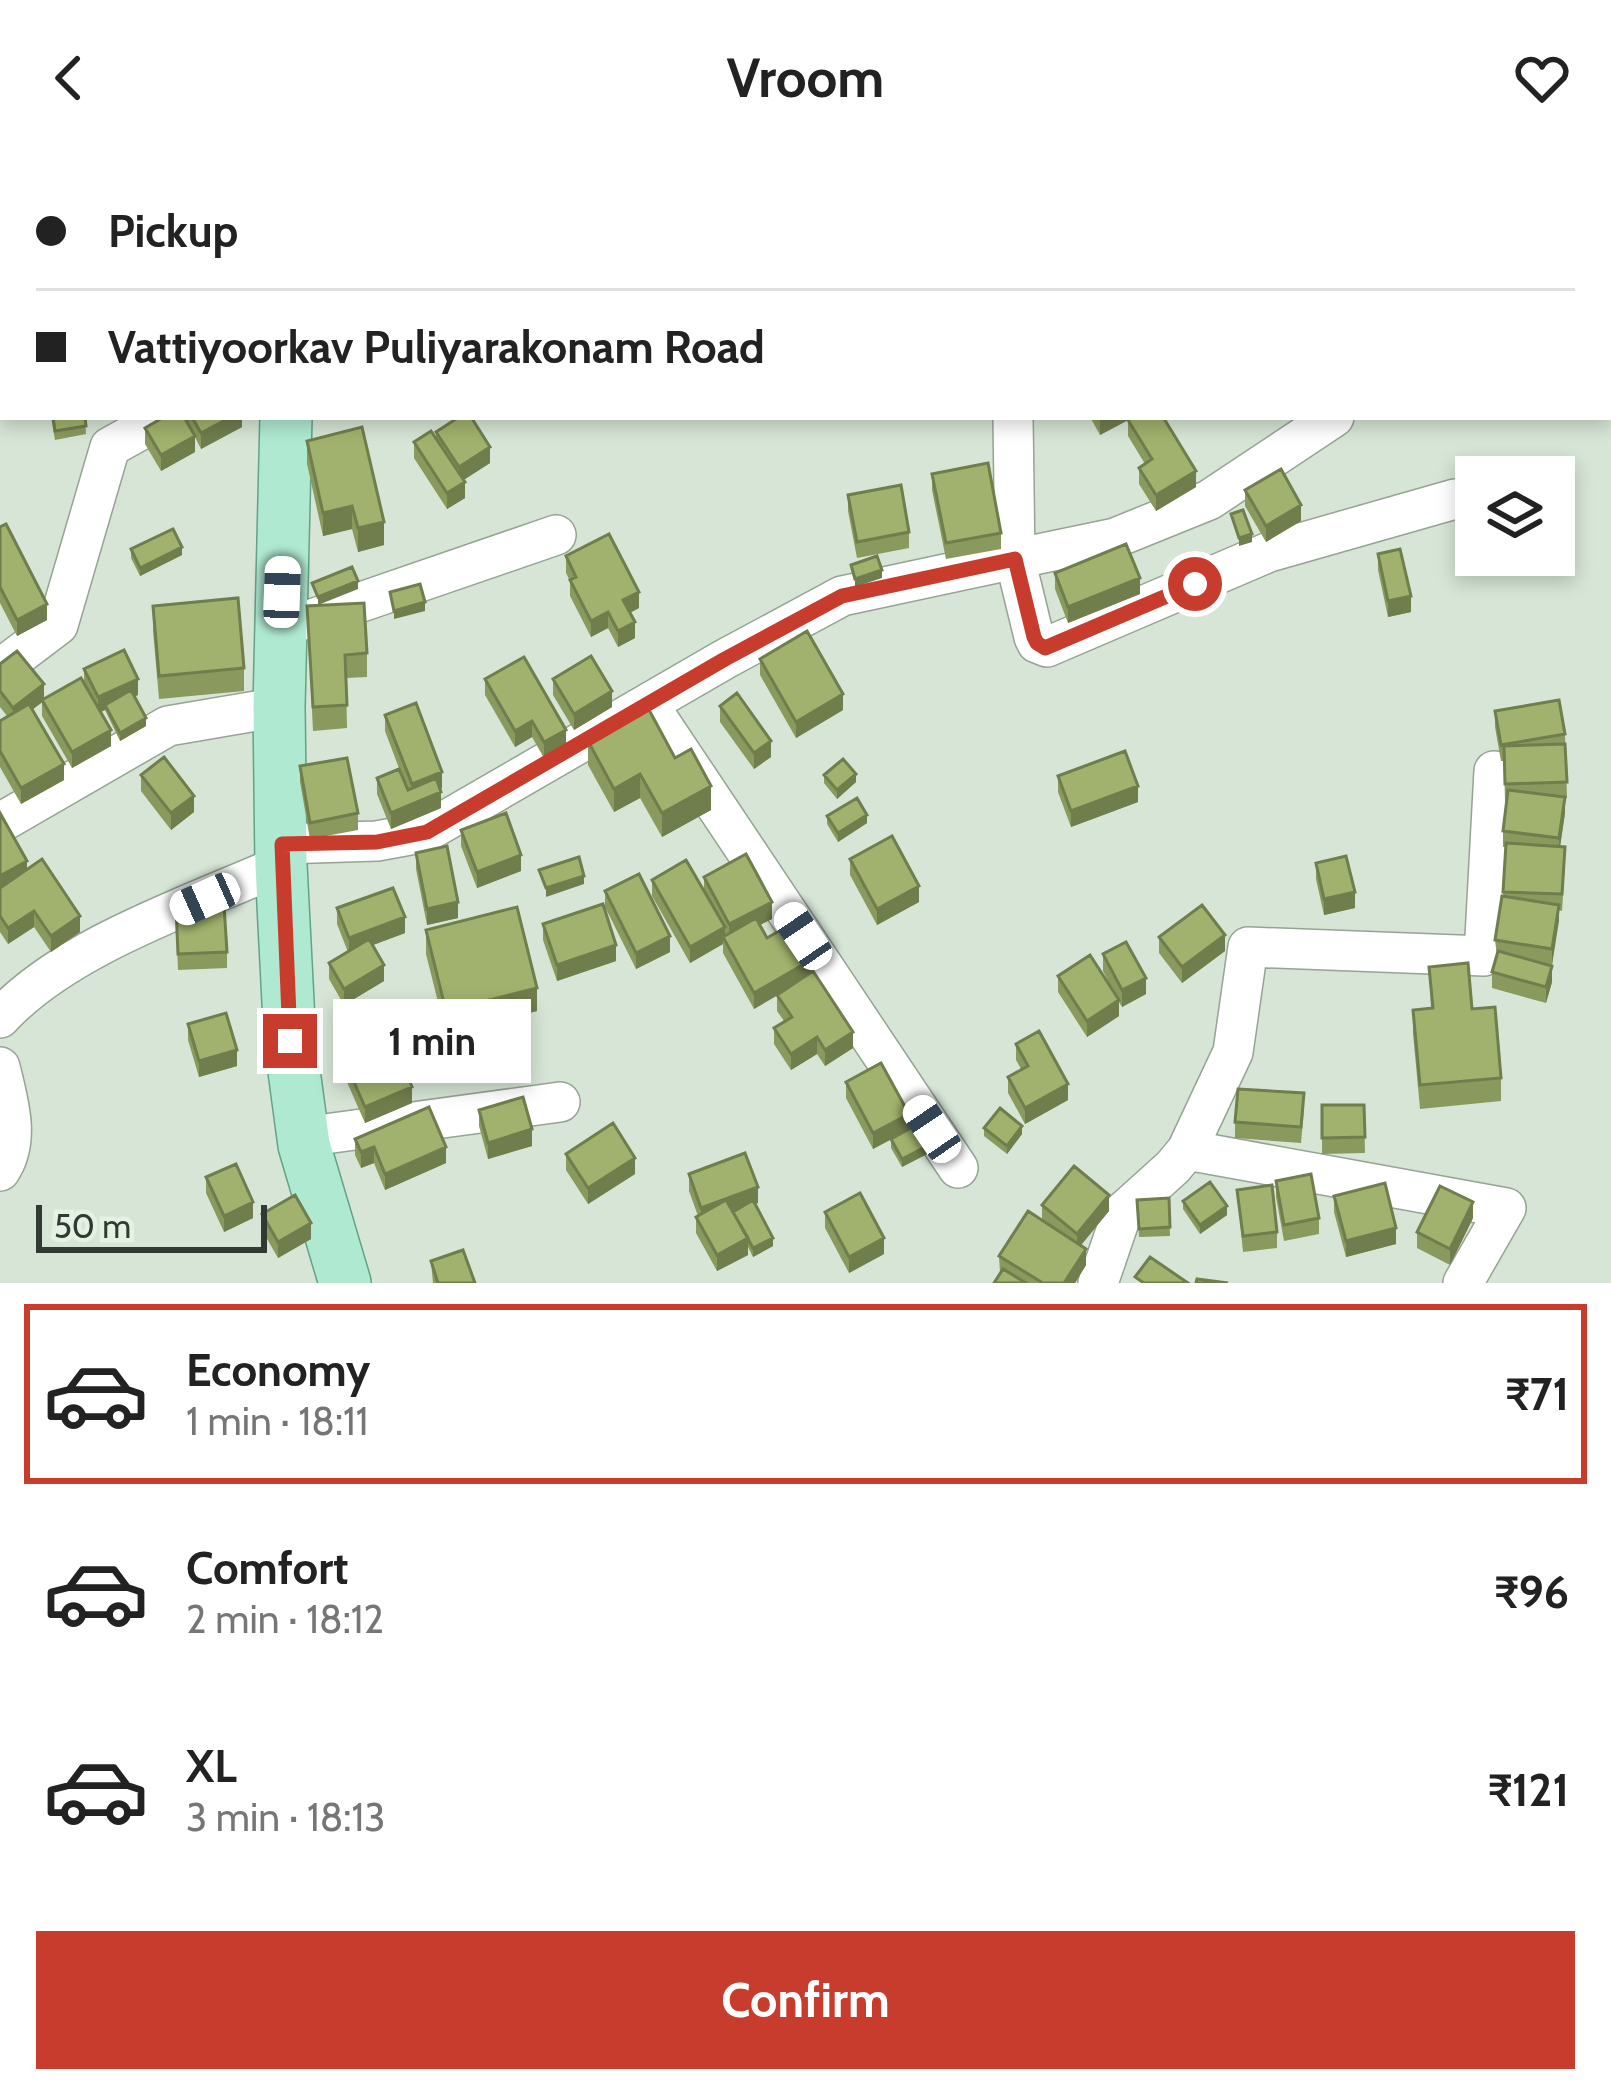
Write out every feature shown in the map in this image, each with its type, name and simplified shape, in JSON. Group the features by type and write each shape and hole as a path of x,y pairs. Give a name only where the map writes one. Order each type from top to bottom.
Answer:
{"main road":[{"path":"286,420 279,707 290,1041 303,1137 345,1283"}],"street":[{"path":"0,669 58,625 110,447 159,420"},
{"path":"1012,420 1015,559 1034,637 1045,648 1269,552 1454,499"},
{"path":"0,1018 16,1000 90,950 282,855 427,832 842,596 1115,538 1209,500 1329,420"},
{"path":"281,629 556,535"},
{"path":"648,704 958,1168"},
{"path":"0,823 168,726 279,707"},
{"path":"1098,1283 1122,1213 1187,1150 1232,1052 1248,947 1484,956 1494,771"},
{"path":"0,1066 12,1116 9,1158 0,1172"},
{"path":"303,1137 560,1102"},
{"path":"1187,1150 1506,1208 1463,1283"}],"building":[{"path":"53,420 85,420 86,426 55,431"},
{"path":"159,420 186,420 195,436 161,455 145,428"},
{"path":"194,420 225,420 201,433"},
{"path":"454,420 473,420 490,447 459,467 436,432"},
{"path":"1128,420 1165,420 1196,471 1156,495 1139,468 1152,459"},
{"path":"362,427 384,522 358,528 352,506 323,513 307,441"},
{"path":"431,431 465,482 447,493 414,442"},
{"path":"988,463 1001,533 946,543 932,474"},
{"path":"1281,469 1301,505 1266,526 1245,490"},
{"path":"901,485 909,532 857,542 848,495"},
{"path":"1243,510 1252,534 1239,538 1231,514"},
{"path":"6,524 47,604 17,620 0,587 0,527"},
{"path":"173,529 182,547 140,568 131,549"},
{"path":"609,534 639,592 623,600 635,622 618,631 608,612 591,621 570,580 576,577 566,556"},
{"path":"1126,544 1140,578 1068,607 1055,573"},
{"path":"1400,549 1411,596 1388,601 1378,554"},
{"path":"877,556 882,570 855,579 851,565"},
{"path":"352,567 358,581 318,597 312,583"},
{"path":"420,584 425,602 394,611 390,592"},
{"path":"238,598 244,668 159,676 153,606"},
{"path":"364,603 367,653 345,655 347,705 313,707 307,606"},
{"path":"807,631 843,694 796,722 760,659"},
{"path":"124,650 138,679 98,697 84,669"},
{"path":"17,651 44,684 13,708 0,691 0,664"},
{"path":"591,656 612,691 574,714 553,679"},
{"path":"524,657 566,730 544,742 532,721 515,731 485,679"},
{"path":"81,678 111,730 72,752 42,700"},
{"path":"131,690 146,718 120,733 105,705"},
{"path":"737,693 771,741 754,753 720,706"},
{"path":"1559,700 1565,734 1501,745 1495,711"},
{"path":"416,703 442,772 412,784 385,715"},
{"path":"29,704 64,764 21,788 0,751 0,721"},
{"path":"648,708 675,758 691,749 711,786 662,813 640,774 614,789 588,741"},
{"path":"1565,744 1567,782 1505,784 1504,746"},
{"path":"1125,751 1138,786 1071,811 1058,776"},
{"path":"164,757 194,796 171,813 141,775"},
{"path":"347,758 358,813 310,823 300,766"},
{"path":"843,759 856,774 837,790 824,775"},
{"path":"399,769 408,790 436,778 441,792 391,813 377,778"},
{"path":"1508,790 1565,797 1559,838 1503,831"},
{"path":"857,798 867,815 838,833 827,816"},
{"path":"0,813 27,861 0,876"},
{"path":"506,813 521,855 477,872 461,830"},
{"path":"892,836 919,886 877,909 850,859"},
{"path":"1506,843 1565,847 1562,894 1503,892"},
{"path":"447,846 458,902 427,909 416,853"},
{"path":"746,854 772,902 729,924 704,877"},
{"path":"1346,856 1355,892 1324,899 1316,863"},
{"path":"579,857 584,876 546,888 539,870"},
{"path":"42,859 80,916 51,936 34,911 8,928 0,916 0,888"},
{"path":"686,860 725,927 690,947 652,880"},
{"path":"639,874 670,936 636,953 605,891"},
{"path":"393,888 405,917 349,938 337,908"},
{"path":"1502,896 1559,905 1552,949 1495,940"},
{"path":"603,904 616,945 557,965 543,924"},
{"path":"224,905 227,952 178,954 176,907"},
{"path":"1202,905 1225,935 1182,967 1159,937"},
{"path":"517,907 537,988 446,1011 426,930"},
{"path":"756,918 767,938 791,924 811,960 754,993 723,937"},
{"path":"369,939 384,965 344,989 329,963"},
{"path":"1126,942 1146,978 1122,990 1103,954"},
{"path":"1498,951 1552,966 1546,987 1492,972"},
{"path":"1090,955 1119,1000 1087,1021 1058,976"},
{"path":"1468,963 1472,1009 1495,1007 1501,1078 1420,1085 1413,1010 1433,1008 1429,967"},
{"path":"813,971 853,1032 825,1050 817,1037 791,1054 774,1028 792,1017 777,995"},
{"path":"226,1013 237,1050 199,1061 188,1024"},
{"path":"1039,1031 1068,1084 1025,1108 1008,1077 1028,1066 1016,1044"},
{"path":"391,1036 412,1087 365,1107 343,1057"},
{"path":"881,1063 909,1114 873,1133 846,1082"},
{"path":"1238,1089 1304,1093 1301,1127 1235,1122"},
{"path":"523,1097 532,1129 488,1143 479,1110"},
{"path":"1322,1105 1364,1105 1365,1137 1322,1138"},
{"path":"429,1107 446,1147 385,1174 374,1147 361,1152 355,1139"},
{"path":"1000,1108 1022,1126 1007,1146 984,1128"},
{"path":"613,1123 635,1158 588,1188 566,1154"},
{"path":"918,1124 929,1145 902,1159 891,1139"},
{"path":"745,1153 758,1187 701,1208 689,1174"},
{"path":"236,1164 253,1202 224,1216 206,1177"},
{"path":"1074,1166 1109,1195 1077,1234 1042,1205"},
{"path":"1311,1174 1319,1218 1284,1225 1276,1181"},
{"path":"1210,1182 1227,1206 1200,1225 1183,1201"},
{"path":"1385,1183 1396,1228 1346,1241 1334,1196"},
{"path":"1272,1185 1277,1232 1243,1236 1237,1190"},
{"path":"1440,1186 1473,1202 1450,1249 1417,1232"},
{"path":"860,1193 884,1238 849,1257 825,1212"},
{"path":"295,1195 311,1223 278,1242 262,1214"},
{"path":"1169,1198 1170,1227 1139,1229 1137,1200"},
{"path":"726,1200 748,1238 717,1255 696,1217"},
{"path":"753,1200 773,1238 753,1248 733,1212"},
{"path":"1028,1211 1086,1249 1064,1283 1043,1283 999,1256"},
{"path":"463,1250 475,1283 438,1283 431,1261"},
{"path":"1150,1257 1188,1283 1144,1283 1135,1277"},
{"path":"1003,1269 1026,1283 994,1283"}],"route":[{"path":"290,1041 282,844 377,842 427,832 842,596 1015,559 1034,637 1045,648 1195,584"}]}
